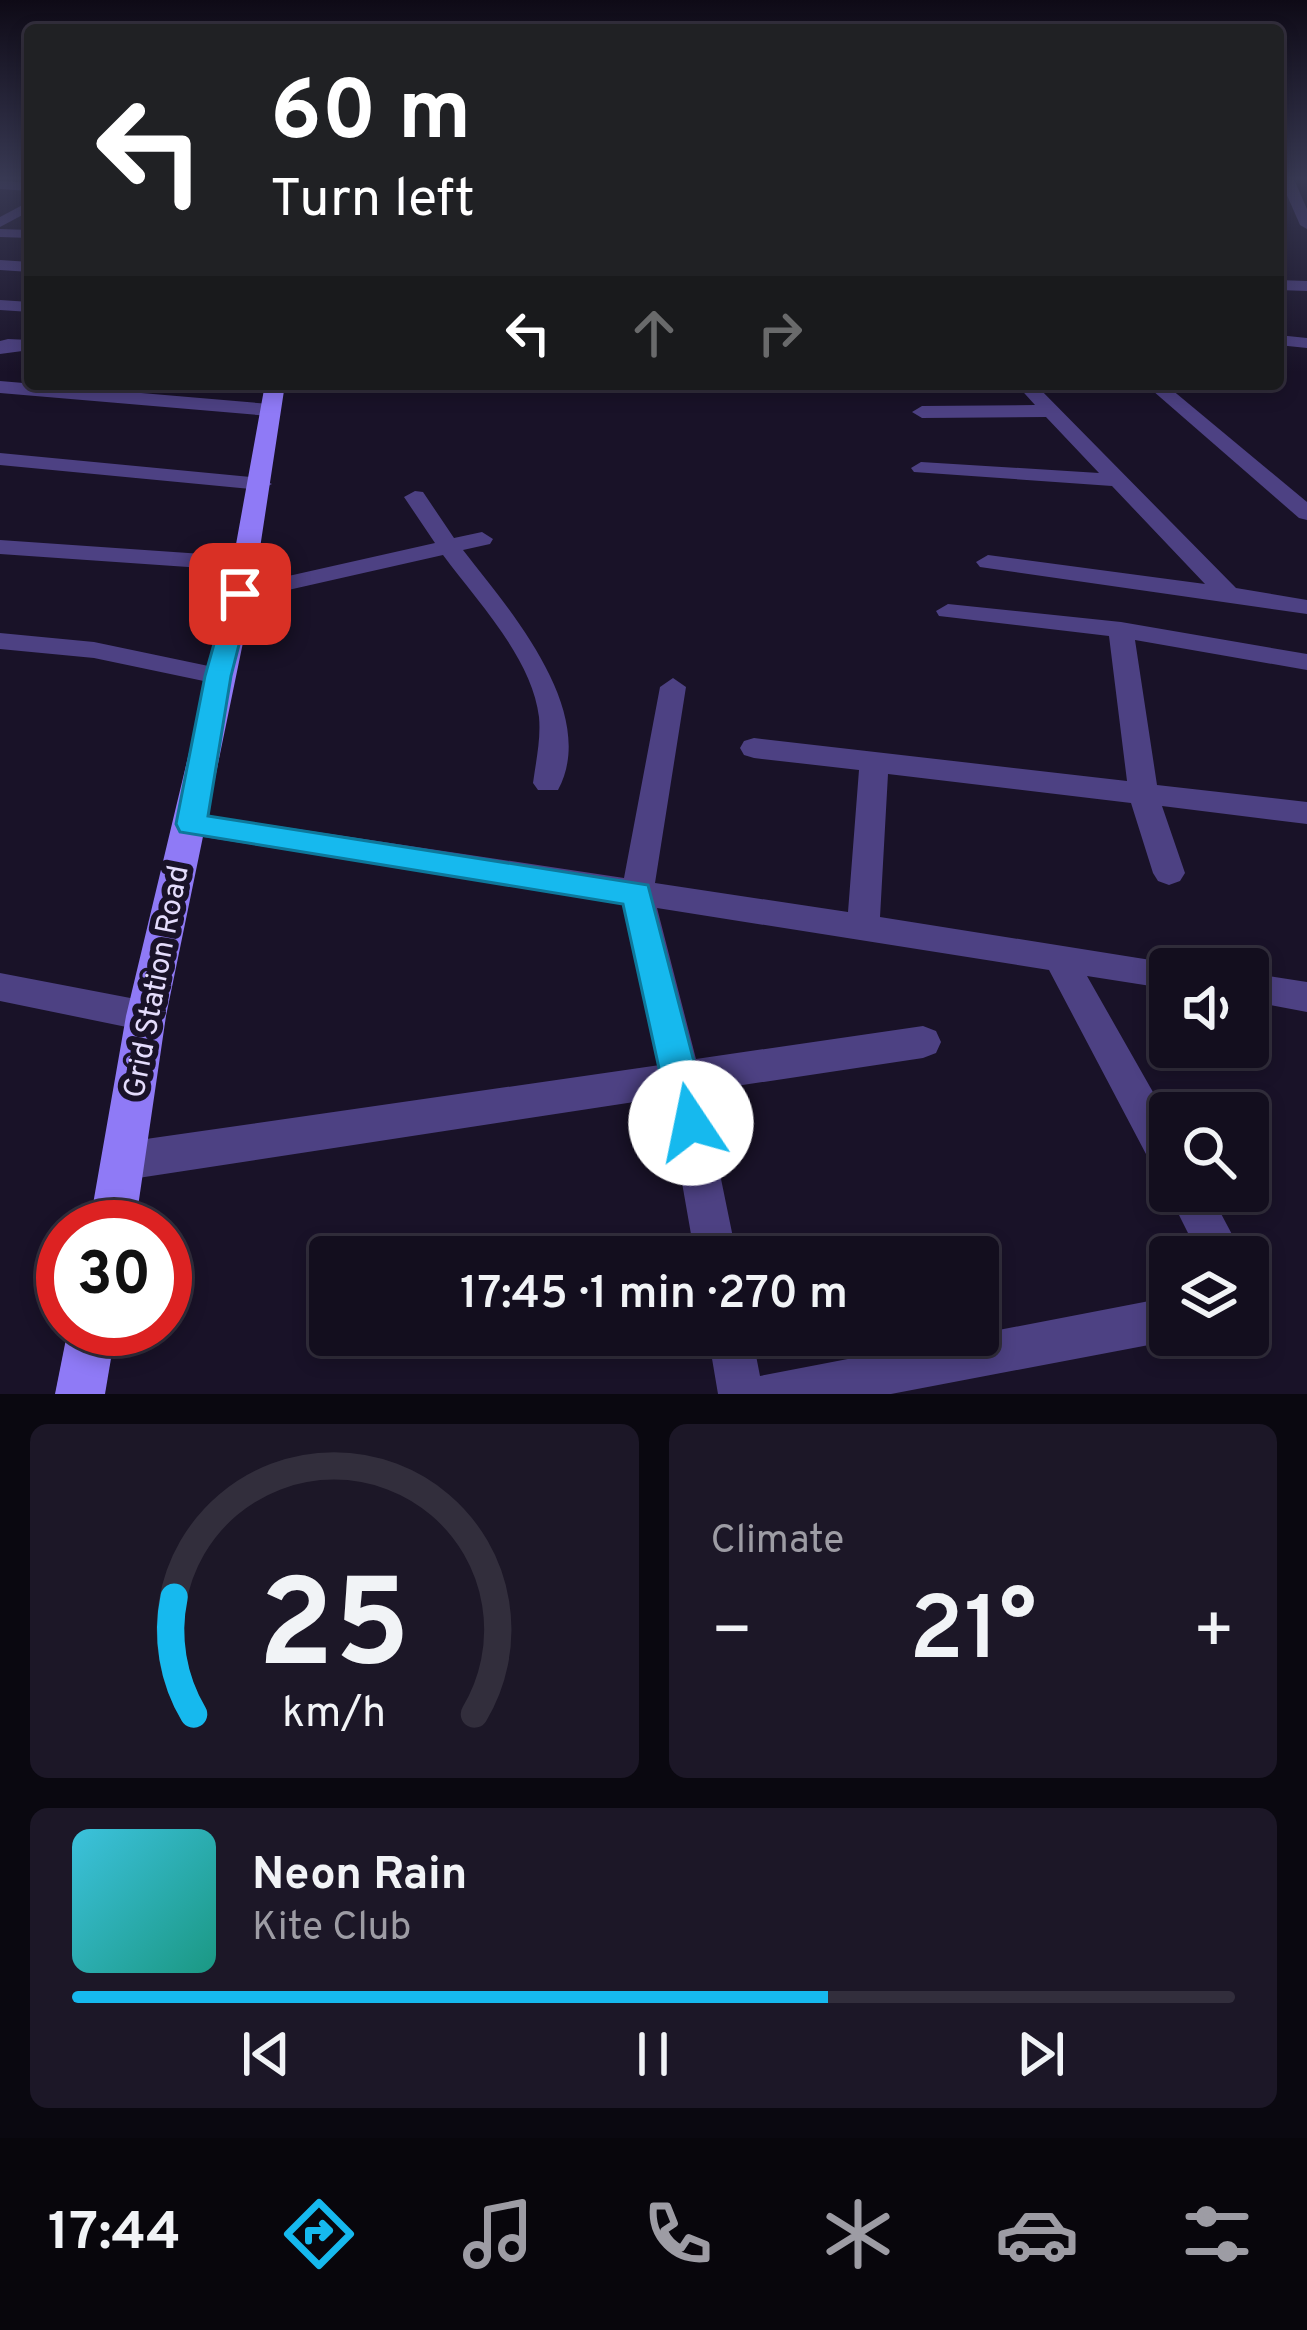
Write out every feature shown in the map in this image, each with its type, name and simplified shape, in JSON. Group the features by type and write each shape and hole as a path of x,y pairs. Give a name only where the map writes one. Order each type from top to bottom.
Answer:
{"main road":[{"name":"Grid Station Road","path":"117,1200 146,1016 243,579 272,397"},
{"path":"80,1394 87,1356"}],"street":[{"path":"82,390 272,397"},
{"path":"1031,390 1228,594"},
{"path":"1161,390 1307,514"},
{"path":"922,412 1053,411"},
{"path":"0,459 260,484"},
{"path":"921,468 1115,480"},
{"path":"415,497 445,548 538,674 552,714 548,783"},
{"path":"0,547 243,579 482,539"},
{"path":"988,562 1307,607"},
{"path":"948,611 1121,630 1307,662"},
{"path":"1121,630 1144,793 1169,872"},
{"path":"0,642 94,650 218,676"},
{"path":"673,687 637,894 682,1078 712,1236"},
{"path":"754,748 1307,813"},
{"path":"863,928 874,760"},
{"path":"191,824 1149,972"},
{"path":"1058,957 1149,1122"},
{"path":"0,987 146,1016"},
{"path":"1269,991 1307,997"},
{"path":"125,1162 922,1042"},
{"path":"771,1394 1149,1323"},
{"path":"734,1356 741,1394"}],"route":[{"path":"240,594 218,676 191,824 637,894 691,1123"}]}
